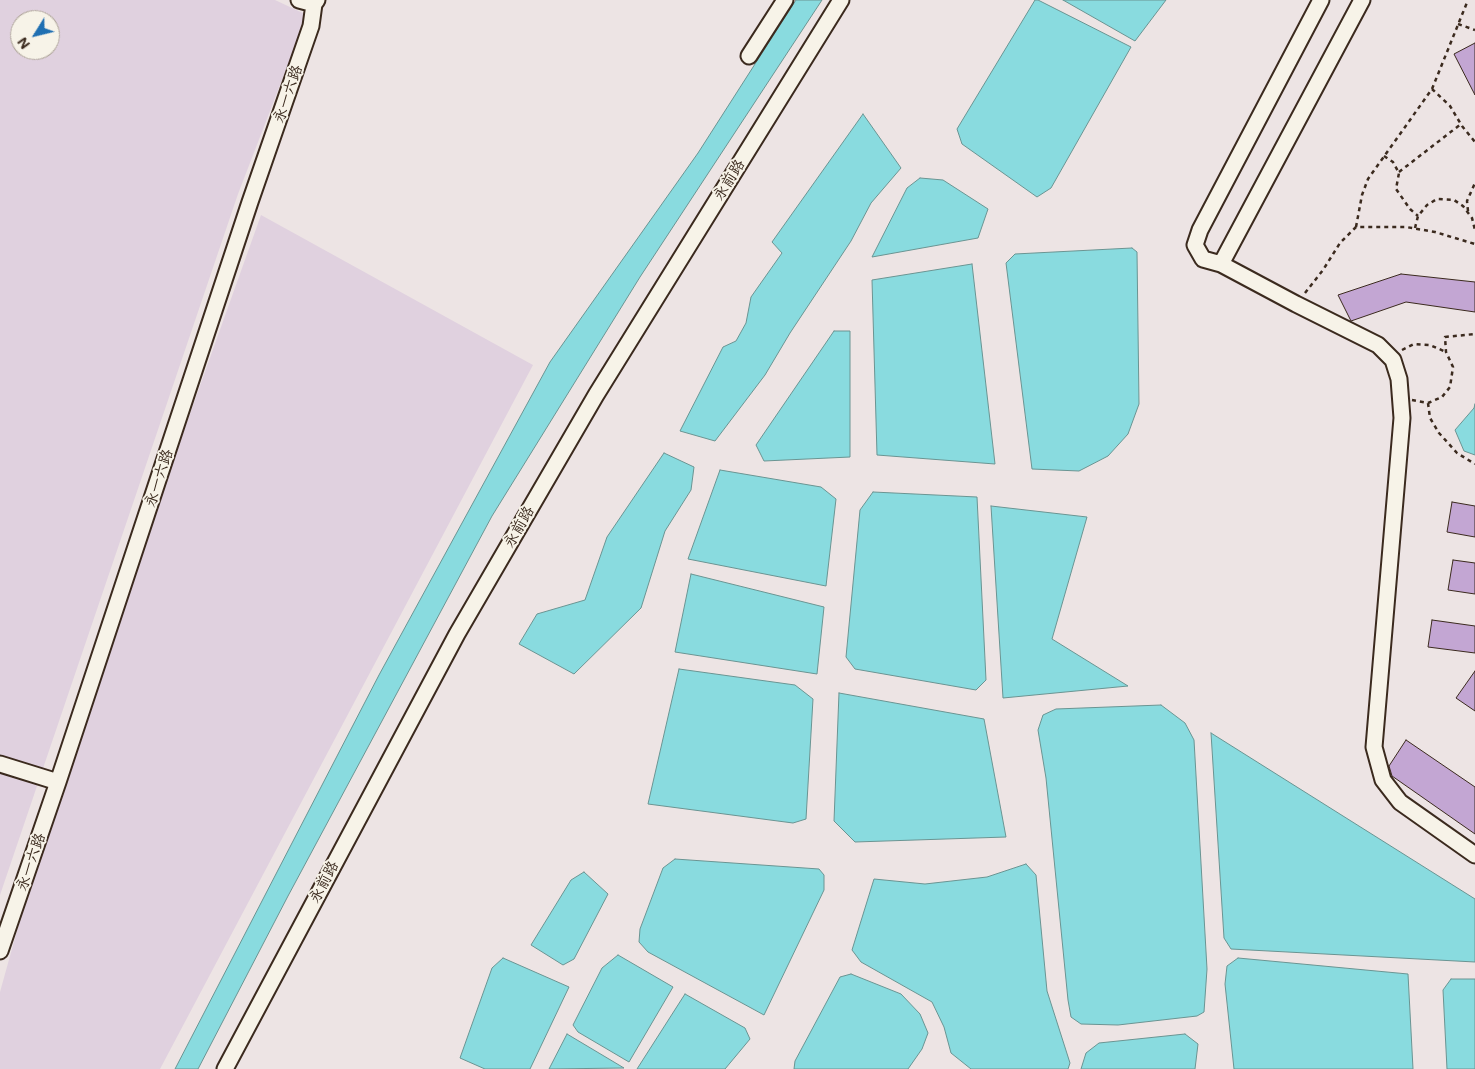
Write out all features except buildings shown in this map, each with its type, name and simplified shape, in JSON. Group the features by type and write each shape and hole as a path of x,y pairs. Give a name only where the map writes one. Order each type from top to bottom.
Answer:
{"street":[{"path":"749,56 785,0"},
{"name":"永前路","path":"225,1069 456,634 596,395 841,0"},
{"path":"1321,0 1200,230 1195,245 1203,259 1221,264 1378,345 1392,360 1399,379 1402,418 1374,747 1383,780 1400,802 1475,855"},
{"path":"1221,264 1362,0"},
{"name":"永一六路","path":"0,951 58,782 250,202 312,26 310,1"},
{"path":"0,764 58,782"}],"path":[{"path":"1296,304 1323,270 1340,243 1356,227 1362,195 1368,179 1432,89 1468,0"},
{"path":"1458,24 1475,30"},
{"path":"1432,89 1450,106 1475,142"},
{"path":"1399,172 1461,124"},
{"path":"1384,156 1393,162 1399,172 1396,188 1418,216"},
{"path":"1468,212 1467,202 1475,183"},
{"path":"1415,228 1418,216 1427,205 1438,198 1454,200 1462,206 1472,218 1475,230"},
{"path":"1356,227 1415,228 1475,244"},
{"path":"1475,334 1445,337 1446,352 1453,367 1450,387 1442,397 1428,402 1430,418 1439,432 1457,453 1475,464"},
{"path":"1392,360 1402,350 1414,344 1430,345 1446,352"}],"shaded area":[{"path":"0,0 275,0 307,15 238,194 0,895"},
{"path":"261,215 533,365 160,1069 0,1069 0,992 58,783"}],"water":[{"path":"796,0 822,0 640,277 492,516 288,896 198,1069 175,1069 379,675 550,362 698,153"},
{"path":"1035,0 1131,47 1051,188 1037,197 962,144 957,129"},
{"path":"1063,0 1166,0 1135,41"},
{"path":"863,114 901,168 871,203 851,241 790,333 765,375 715,441 680,431 723,347 736,341 746,323 751,297 782,253 772,242"},
{"path":"920,178 943,180 988,209 978,238 872,257 907,188"},
{"path":"1132,248 1137,252 1139,404 1128,434 1108,456 1079,471 1032,469 1006,263 1015,254"},
{"path":"972,264 995,464 877,455 872,280"},
{"path":"834,331 850,331 850,457 764,461 756,445"},
{"path":"1475,404 1475,455 1464,451 1455,430 1474,408"},
{"path":"664,453 694,467 691,490 665,531 641,608 574,674 519,644 537,614 585,600 607,537"},
{"path":"720,470 821,487 836,499 826,586 688,559"},
{"path":"873,492 977,497 986,680 976,690 855,669 846,657 860,510"},
{"path":"991,506 1087,517 1052,639 1128,686 1003,698"},
{"path":"691,574 824,607 817,674 675,652"},
{"path":"679,669 795,685 813,699 806,819 793,823 648,804"},
{"path":"839,693 984,719 1006,837 855,842 834,821"},
{"path":"1161,705 1185,723 1194,740 1207,969 1204,1012 1197,1016 1118,1025 1081,1024 1071,1017 1068,1000 1046,778 1038,730 1043,715 1056,709"},
{"path":"1211,733 1475,899 1475,962 1231,949 1224,938"},
{"path":"675,859 819,869 824,875 824,890 764,1015 648,952 639,942 640,929 663,868"},
{"path":"1026,864 1036,875 1047,991 1070,1063 1068,1069 971,1069 951,1053 944,1027 932,1002 861,962 852,950 874,879 925,884 987,877"},
{"path":"584,872 608,894 574,959 563,965 531,945 571,880"},
{"path":"618,955 673,987 629,1062 578,1032 573,1025 602,968"},
{"path":"503,958 569,987 530,1069 485,1069 460,1058 492,968"},
{"path":"1238,958 1408,974 1413,1069 1234,1069 1225,984 1227,966"},
{"path":"851,974 901,994 920,1014 928,1033 922,1049 908,1069 794,1069 795,1061 840,977"},
{"path":"1451,979 1475,979 1475,1069 1447,1069 1443,990"},
{"path":"685,994 745,1028 750,1039 725,1069 637,1069"},
{"path":"567,1034 624,1068 549,1069"},
{"path":"1185,1034 1198,1044 1195,1069 1081,1069 1086,1053 1099,1043"}]}
